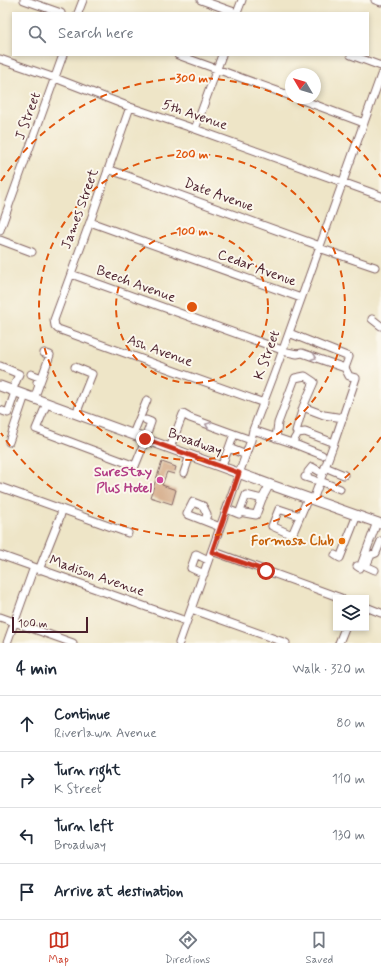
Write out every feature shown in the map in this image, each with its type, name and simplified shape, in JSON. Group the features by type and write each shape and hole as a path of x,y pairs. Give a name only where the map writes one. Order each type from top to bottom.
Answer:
{"main road":[{"name":"Broadway","path":"0,387 379,523"}],"street":[{"path":"24,0 58,12"},
{"path":"78,12 83,0"},
{"path":"201,0 234,12"},
{"path":"237,12 242,0"},
{"path":"375,0 381,2"},
{"name":"J Street","path":"0,229 64,56"},
{"path":"181,56 285,94"},
{"path":"195,129 222,56"},
{"path":"354,56 381,66"},
{"name":"5th Avenue","path":"0,59 381,196"},
{"name":"K Street","path":"179,643 246,455 253,430 381,75"},
{"path":"313,104 364,123"},
{"name":"James Street","path":"55,319 130,107"},
{"name":"Date Avenue","path":"108,169 375,267"},
{"name":"Cedar Avenue","path":"90,222 301,298"},
{"path":"0,240 32,252"},
{"name":"Beech Avenue","path":"71,274 282,350 297,354 302,353 345,368"},
{"path":"372,318 381,326"},
{"name":"Ash Avenue","path":"55,319 54,324 58,329 264,402"},
{"path":"289,333 349,357 345,368 348,376 356,378 334,443 310,499 300,516"},
{"path":"9,442 50,355 44,353"},
{"path":"0,366 19,374 8,413 0,410"},
{"path":"75,367 92,374 76,414"},
{"path":"30,397 39,376 31,374"},
{"path":"276,438 278,423 295,378 305,376 314,382 303,407 296,431 298,433 292,443"},
{"path":"133,434 147,400"},
{"path":"47,403 36,429 135,466 151,422 146,420"},
{"path":"303,407 324,415 343,418"},
{"path":"170,448 183,414 190,418 251,440"},
{"path":"253,430 322,455"},
{"path":"298,433 305,432 334,443"},
{"path":"221,467 234,434"},
{"path":"229,448 246,455"},
{"path":"184,473 190,455"},
{"path":"340,489 306,475 312,467 344,475"},
{"path":"227,509 239,514 240,512 256,514 270,484"},
{"path":"0,487 128,533"},
{"path":"240,512 246,494 262,499"},
{"path":"7,643 14,622 60,518 62,510"},
{"path":"335,555 340,558 357,515"},
{"path":"205,521 220,527"},
{"path":"357,566 360,568 379,523"},
{"path":"375,570 366,566 371,555 376,553 381,541"},
{"path":"212,552 333,595"},
{"path":"204,574 191,568 196,554 208,560"},
{"name":"Madison Avenue","path":"0,555 186,621"},
{"path":"369,608 381,613"},
{"path":"191,610 286,643"},
{"path":"0,617 73,643"},
{"path":"340,643 344,631"}],"building":[{"name":"SureStay Plus Hotel","path":"162,462 176,467 174,474 167,472 162,485 176,490 172,504 150,497"}],"place":[{"name":"SureStay Plus Hotel","path":"160,480"},
{"name":"Formosa Club","path":"342,541"}],"route":[{"path":"145,439 239,473 212,552 266,571"}]}
